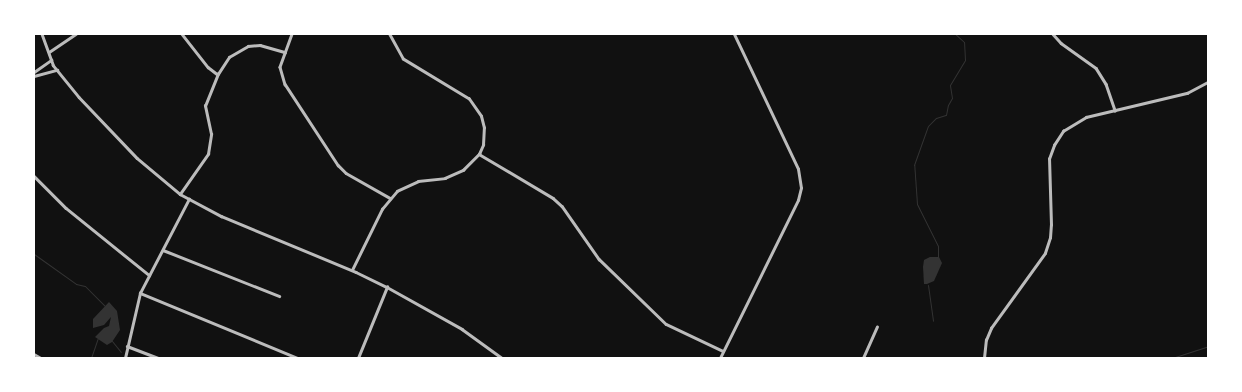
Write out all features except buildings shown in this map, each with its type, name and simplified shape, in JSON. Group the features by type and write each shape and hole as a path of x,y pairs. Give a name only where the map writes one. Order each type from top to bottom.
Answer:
{"street":[{"path":"42,34 51,60 79,97 137,158 180,194 221,216 387,287 462,329 502,358"},
{"path":"48,53 76,34"},
{"path":"182,34 208,67 218,74"},
{"path":"292,34 280,67 281,74 330,154 346,173 390,198"},
{"path":"351,271 382,209 390,198 407,185 418,181 446,178 463,170 479,154 483,145 484,128 476,108 469,99 403,58 389,34"},
{"path":"720,358 794,208 801,188 798,169 734,34"},
{"path":"1053,34 1061,43 1096,68 1106,84 1115,110"},
{"path":"180,194 208,154 211,134 204,106 218,74 229,58 248,46 265,46 285,52"},
{"path":"34,72 51,60"},
{"path":"34,76 57,70"},
{"path":"984,358 986,340 991,328 1045,253 1050,238 1049,160 1054,145 1063,132 1073,124 1086,118 1187,93 1208,82"},
{"path":"479,154 562,206 599,259 666,324 723,351"},
{"path":"34,176 66,208 150,275"},
{"path":"125,358 140,293 189,200"},
{"path":"164,250 279,296"},
{"path":"358,358 387,287"},
{"path":"140,293 298,358"},
{"path":"863,358 877,327"},
{"path":"127,346 158,358"},
{"path":"34,354 41,358"}],"shaded area":[{"path":"930,257 939,257 942,263 934,281 924,284 924,260"},
{"path":"109,302 117,311 120,330 112,342 107,345 95,337 104,328 109,326 111,317 104,325 93,328 93,319"}],"waterway":[{"path":"938,258 938,246 917,204 914,165 928,126 936,118 946,115 952,98 950,85 965,60 964,42 955,34"},
{"path":"34,254 76,284 85,286 105,306"},
{"path":"928,285 933,321"},
{"path":"91,358 98,338"},
{"path":"112,341 121,352"},
{"path":"1172,358 1208,346"}]}
